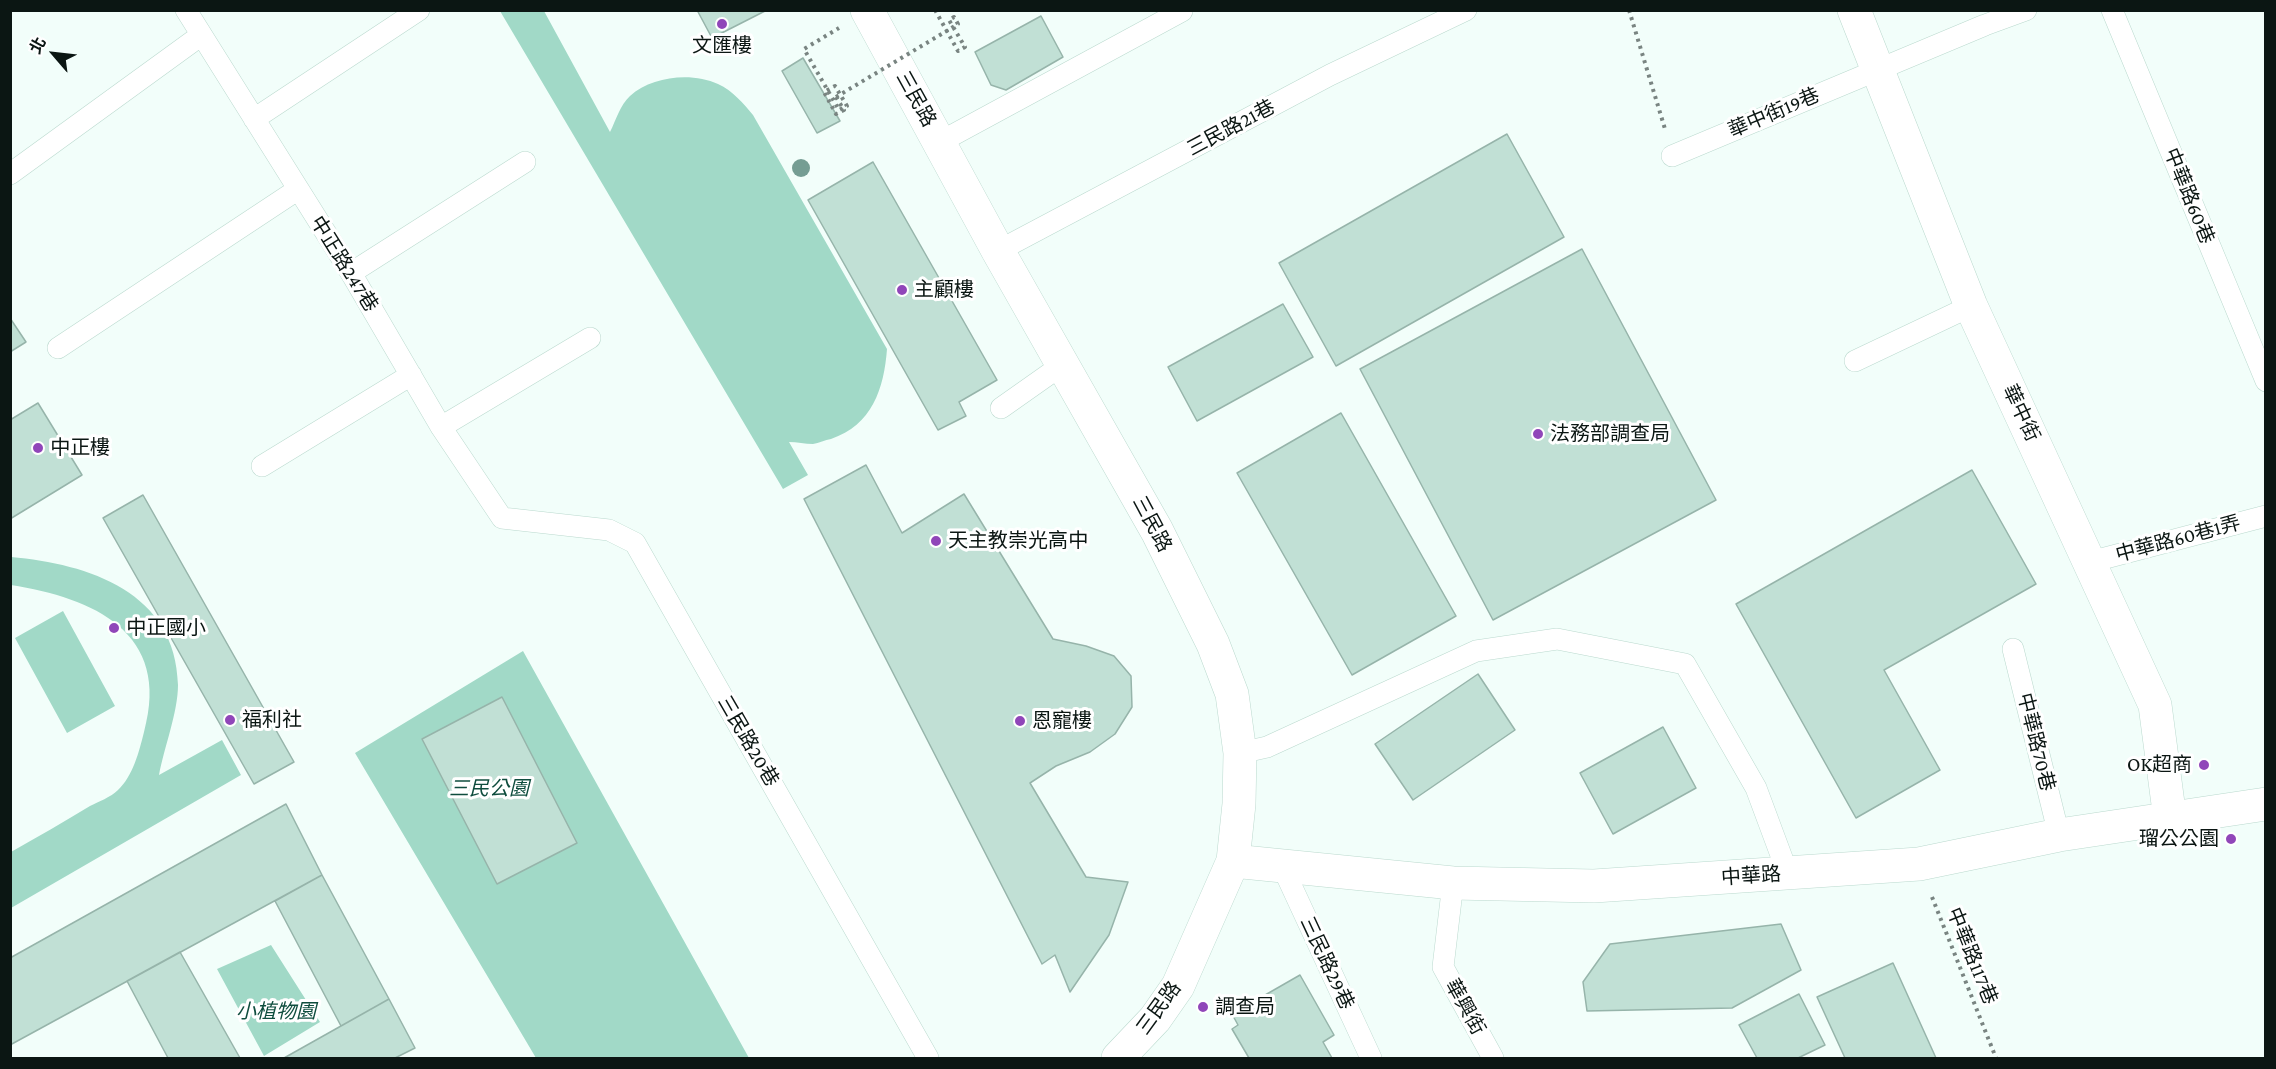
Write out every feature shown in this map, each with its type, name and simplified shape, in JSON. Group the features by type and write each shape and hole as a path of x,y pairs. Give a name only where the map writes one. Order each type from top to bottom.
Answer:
{"street":[{"name":"華中街","path":"1854,10 1876,71 1971,306 2155,705 2170,819"},
{"name":"三民路","path":"867,11 998,251 1157,531 1213,644 1232,694 1240,753 1239,804 1233,861 1178,986 1155,1019 1118,1059"},
{"name":"中華路","path":"1233,861 1283,868 1453,883 1594,886 1919,864 2059,835 2265,804"}],"lane":[{"name":"中正路247巷","path":"186,10 200,36 351,273 441,427 502,518"},
{"path":"254,120 418,10"},
{"name":"三民路21巷","path":"998,251 1330,75 1466,10"},
{"name":"華中街19巷","path":"1672,156 2026,10"},
{"name":"中華路60巷","path":"2112,10 2265,381"},
{"path":"940,142 1182,11"},
{"path":"10,174 200,36"},
{"path":"351,273 525,162"},
{"path":"58,348 297,190"},
{"path":"1855,361 1971,306"},
{"path":"441,427 590,338"},
{"path":"1001,408 1062,365"},
{"path":"262,466 411,375"},
{"name":"中華路60巷1弄","path":"2090,562 2265,516"},
{"name":"三民路20巷","path":"502,518 609,530 635,543 928,1059"},
{"path":"1240,753 1267,747 1476,651 1557,639 1685,664 1756,788 1788,874"},
{"name":"中華路70巷","path":"2013,649 2059,835"},
{"name":"三民路29巷","path":"1283,868 1371,1059"},
{"name":"華興街","path":"1453,883 1443,967 1493,1059"}],"path":[{"path":"867,11 804,49 819,75 824,84 829,93 839,110 847,106 835,86 830,89 824,92 836,114 844,110 840,103 836,97 950,29 958,24 954,17 949,20 954,29 960,38 965,48 958,51 935,10"},
{"path":"1629,10 1672,156"},
{"name":"中華路117巷","path":"1919,864 1996,1059"}],"green space":[{"path":"500,11 544,11 610,132 621,108 630,96 649,84 672,78 696,78 718,84 733,94 753,115 887,349 879,391 866,415 857,425 845,433 815,444 789,442 808,475 783,489"},
{"path":"11,557 70,567 98,576 123,589 145,605 162,627 173,653 178,685 173,718 159,775 222,740 241,775 11,908 11,852 115,793 132,771 138,755 150,698 147,669 136,645 119,626 96,611 70,599 11,585"},
{"path":"63,611 115,706 67,733 15,638"},
{"name":"三民公園","path":"523,651 749,1058 536,1058 355,753"},
{"name":"小植物園","path":"271,945 320,1022 264,1056 217,969"}],"building":[{"name":"文匯樓","path":"697,10 767,10 712,38"},
{"path":"1041,16 1063,57 1006,90 991,85 975,52"},
{"path":"803,58 840,121 817,133 782,71"},
{"path":"1507,134 1564,237 1336,366 1279,263"},
{"name":"主顧樓","path":"873,162 997,380 959,402 966,416 938,430 808,200"},
{"name":"法務部調查局","path":"1582,249 1716,500 1493,620 1360,369"},
{"path":"1283,304 1313,357 1197,421 1168,367"},
{"path":"10,318 26,342 10,352"},
{"name":"中正樓","path":"38,403 82,475 10,519 10,420"},
{"path":"1341,413 1456,616 1352,675 1237,473"},
{"name":"恩寵樓","path":"866,465 902,533 964,494 1053,639 1086,646 1114,656 1131,676 1132,707 1115,734 1090,752 1056,766 1030,783 1086,877 1128,882 1109,935 1070,992 1055,955 1042,964 804,499"},
{"path":"1972,470 2036,584 1884,670 1940,770 1856,818 1736,604"},
{"path":"143,495 294,762 254,784 103,518"},
{"path":"1478,674 1515,730 1413,800 1375,744"},
{"path":"502,697 577,843 497,884 422,739"},
{"path":"1663,727 1696,788 1613,834 1580,773"},
{"path":"286,804 322,875 10,1045 10,958"},
{"path":"322,875 389,999 341,1026 275,901"},
{"path":"1781,924 1801,970 1732,1008 1587,1011 1583,982 1610,944"},
{"path":"180,952 240,1058 168,1058 127,981"},
{"path":"1893,963 1936,1058 1845,1058 1817,997"},
{"path":"1300,975 1334,1035 1323,1042 1332,1058 1249,1058 1232,1029 1238,1025 1232,1014"},
{"path":"1799,994 1825,1045 1798,1058 1757,1058 1739,1025"},
{"path":"389,999 415,1048 395,1058 284,1058"}],"place":[{"name":"文匯樓","path":"722,24"},
{"name":"主顧樓","path":"902,290"},
{"name":"法務部調查局","path":"1538,434"},
{"name":"中正樓","path":"38,448"},
{"name":"天主教崇光高中","path":"936,541"},
{"name":"中正國小","path":"114,628"},
{"name":"福利社","path":"230,720"},
{"name":"恩寵樓","path":"1020,721"},
{"name":"OK超商","path":"2204,765"},
{"name":"瑠公公園","path":"2231,839"},
{"name":"調查局","path":"1203,1007"}]}
